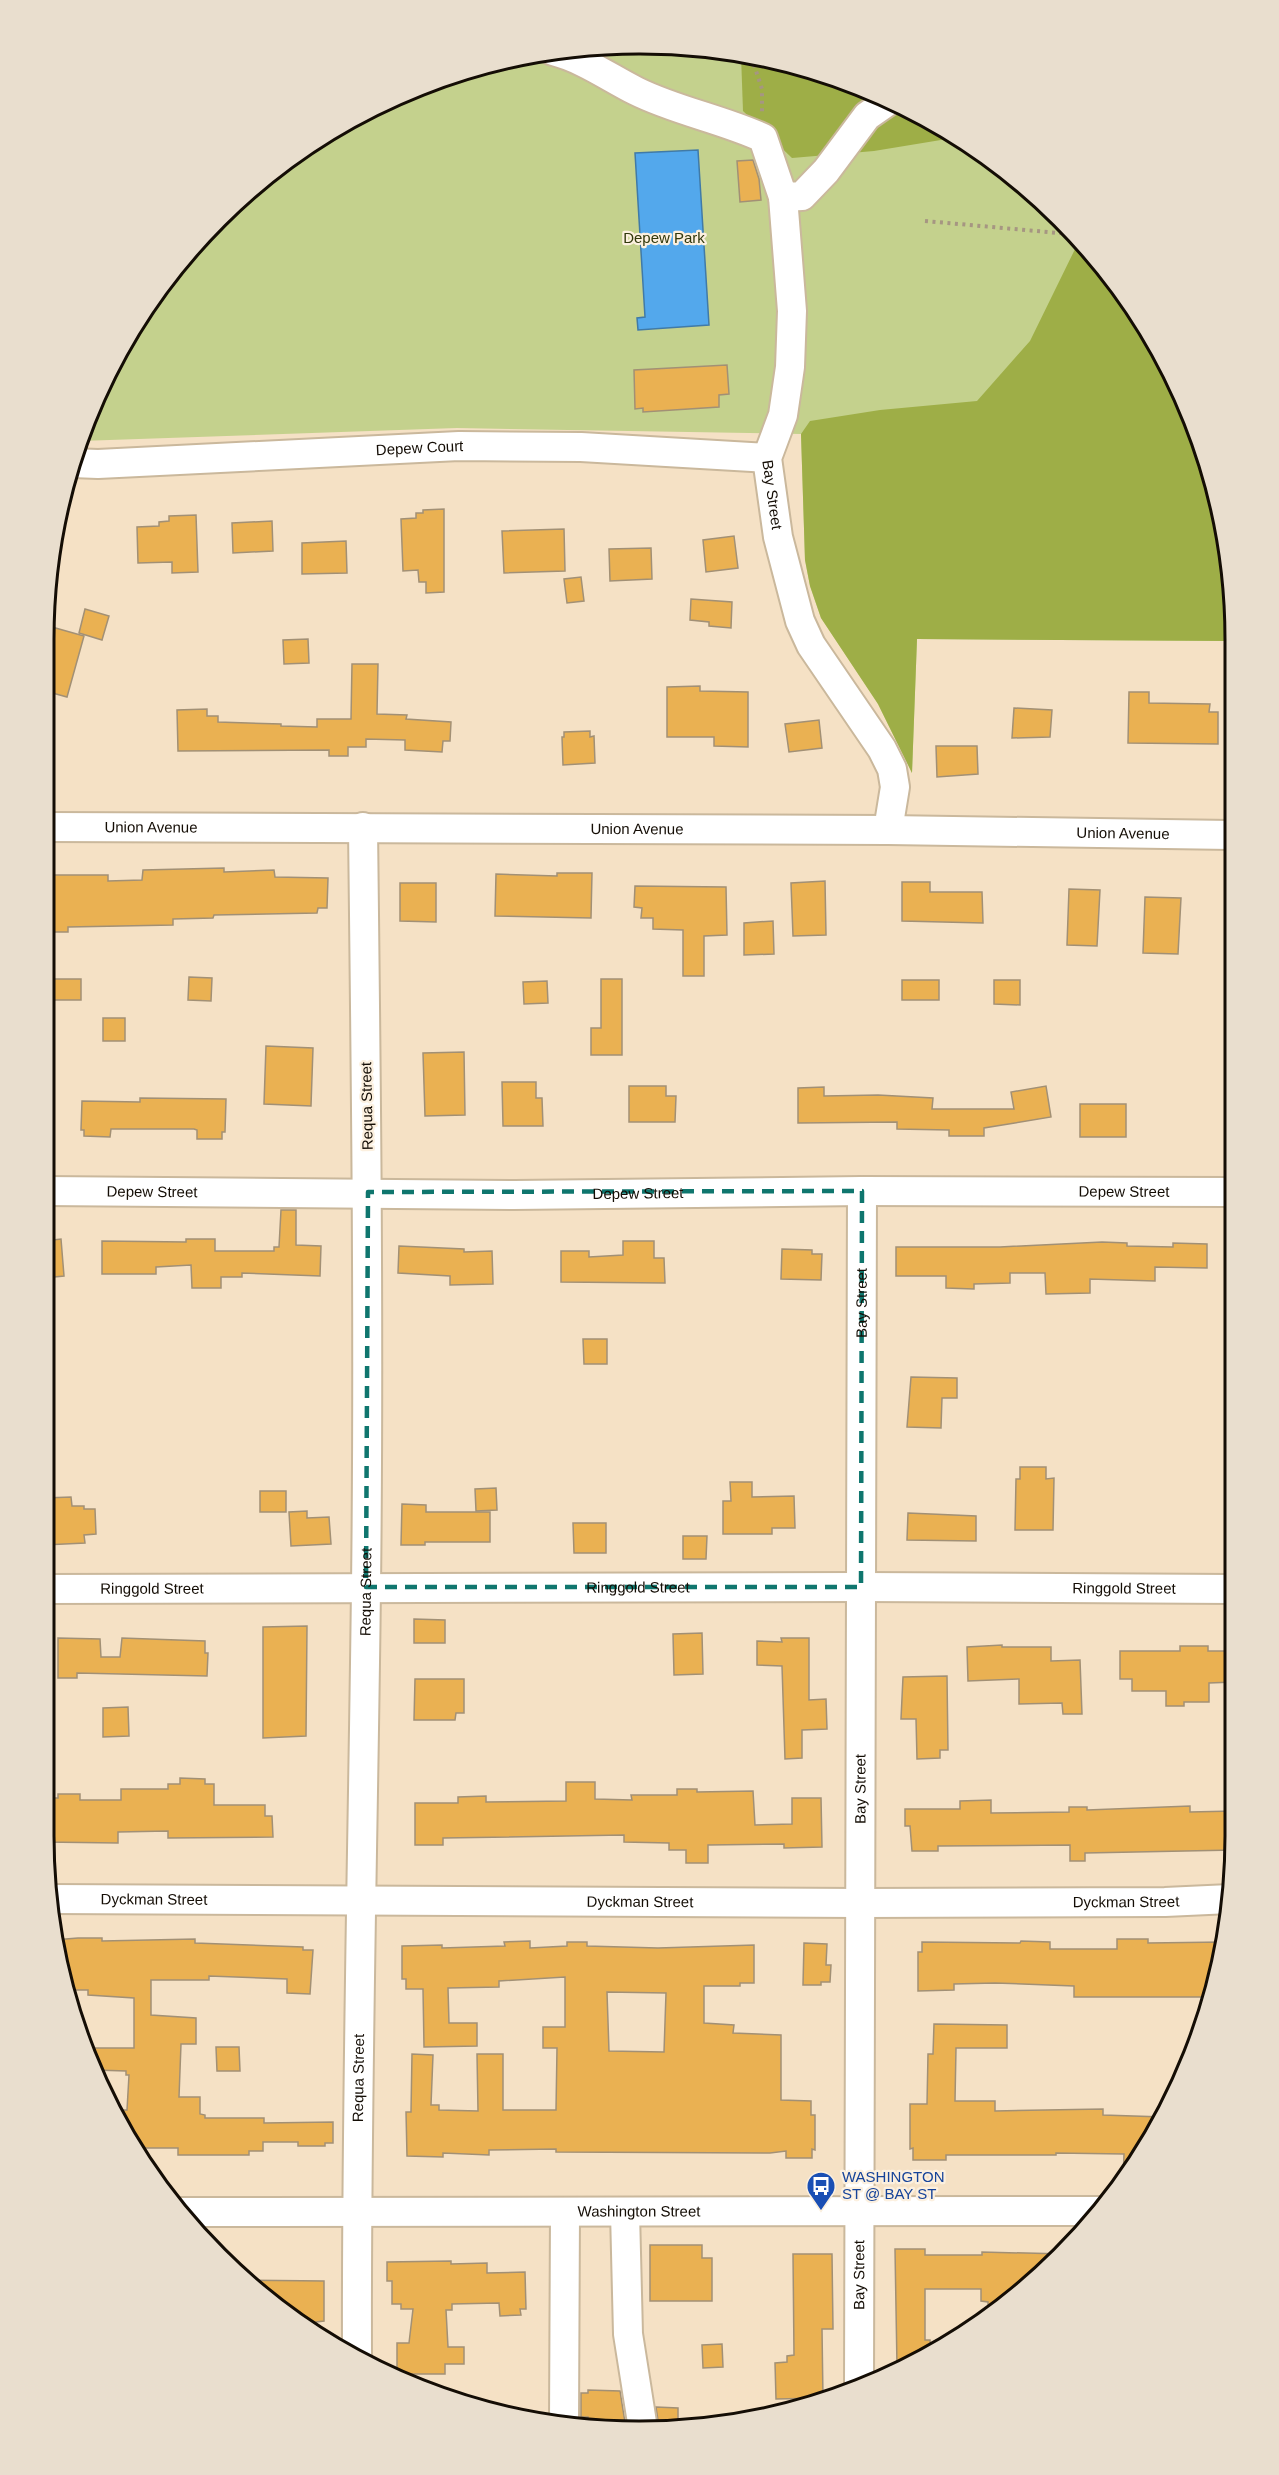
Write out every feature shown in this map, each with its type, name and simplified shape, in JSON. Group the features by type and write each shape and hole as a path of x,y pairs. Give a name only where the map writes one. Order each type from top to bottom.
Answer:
{"street":[{"path":"577,58 637,91 738,126 763,138"},
{"path":"783,197 802,196 826,171 867,116 881,106"},
{"name":"Bay Street","path":"763,138 783,197 792,311 790,367 783,415 767,458 778,537 800,621 812,645 882,749 892,769 895,787 888,830"},
{"name":"Depew Court","path":"81,463 459,446 581,447 767,458"},
{"name":"Union Avenue","path":"54,827 888,830 1225,835"},
{"name":"Requa Street","path":"357,2348 368,1192 363,827"},
{"name":"Depew Street","path":"54,1191 525,1195 862,1191 1225,1192"},
{"name":"Bay Street","path":"859,2378 862,1191"},
{"name":"Ringgold Street","path":"54,1588 1225,1589"},
{"name":"Dyckman Street","path":"58,1899 860,1903 1165,1902 1221,1899"},
{"path":"625,2211 628,2334 642,2421"},
{"name":"Washington Street","path":"191,2212 1089,2211"},
{"path":"564,2416 565,2212"}],"path":[{"path":"754,65 762,89 763,138"},
{"path":"924,221 1062,233"}],"highlighted area":[{"path":"862,1191 861,1587 366,1587 368,1192"}],"green space":[{"name":"Depew Park","path":"601,55 678,55 754,65 791,74 828,85 898,114 965,153 1026,199 1054,225 1104,283 1147,347 1165,381 1194,451 1214,525 1224,601 1225,641 917,639 912,773 878,704 821,618 810,586 805,560 801,434 457,428 89,441 114,381 132,347 175,283 199,253 253,199 283,175 347,132 381,114 451,85 488,74 525,65"},
{"path":"741,63 828,85 898,114 944,140 874,151 792,158 743,111"},
{"path":"1075,248 1104,283 1147,347 1165,381 1194,451 1214,525 1224,601 1225,641 917,639 912,773 878,704 821,618 810,586 805,560 801,434 810,421 880,410 977,401 1030,341"}],"water":[{"path":"698,150 709,325 638,330 637,318 645,317 635,153"}],"building":[{"path":"753,160 759,179 761,200 740,202 737,161"},
{"path":"727,365 729,394 719,395 719,407 643,412 643,408 635,409 634,370"},
{"path":"444,509 444,592 426,593 426,582 419,582 418,570 403,571 401,519 416,518 416,513 423,513 423,510"},
{"path":"196,515 198,572 172,573 172,562 138,563 137,527 159,526 159,522 169,521 169,516"},
{"path":"272,521 273,551 233,553 232,523"},
{"path":"564,529 565,571 504,573 502,531"},
{"path":"734,536 738,568 706,572 703,540"},
{"path":"346,541 347,573 302,574 302,543"},
{"path":"651,548 652,579 610,581 609,549"},
{"path":"581,577 584,601 567,603 564,579"},
{"path":"691,599 732,602 731,628 709,626 709,622 690,620"},
{"path":"85,609 109,616 102,640 79,633"},
{"path":"54,628 84,636 67,697 54,693"},
{"path":"308,639 309,663 284,664 283,640"},
{"path":"352,664 378,664 377,714 407,715 406,719 451,722 450,741 443,741 442,752 405,750 405,740 366,739 366,747 348,747 348,756 329,756 329,750 178,751 177,710 207,709 207,716 218,716 218,722 281,724 281,726 317,727 317,719 351,719"},
{"path":"700,686 700,691 748,692 748,747 714,746 714,737 667,737 667,687"},
{"path":"1129,692 1149,692 1149,703 1210,704 1209,712 1218,712 1218,744 1128,743"},
{"path":"1014,708 1052,710 1050,737 1012,738"},
{"path":"819,720 822,748 789,752 785,724"},
{"path":"590,731 590,737 594,736 595,763 563,765 562,737 564,737 564,732"},
{"path":"936,746 977,746 978,774 937,777"},
{"path":"224,868 224,872 274,870 275,877 328,878 327,908 318,908 317,913 214,915 213,918 173,919 173,925 68,927 68,932 54,932 54,875 108,875 108,881 142,880 143,870"},
{"path":"557,873 592,873 591,918 495,916 496,874 557,876"},
{"path":"825,881 826,935 793,936 791,883"},
{"path":"902,882 930,882 930,892 982,892 983,923 902,921"},
{"path":"400,883 436,883 436,922 400,921"},
{"path":"635,886 726,887 727,935 704,936 704,976 683,976 683,930 653,929 653,918 641,918 642,908 634,907"},
{"path":"1069,889 1100,890 1097,946 1067,945"},
{"path":"1145,897 1181,898 1178,954 1143,953"},
{"path":"773,921 774,954 744,955 744,923"},
{"path":"189,977 212,978 211,1001 188,1000"},
{"path":"54,979 81,979 81,1000 54,1000"},
{"path":"601,979 622,979 622,1055 591,1055 591,1028 601,1028"},
{"path":"902,980 939,980 939,1000 902,1000"},
{"path":"994,980 1020,980 1020,1005 994,1004"},
{"path":"547,981 548,1003 524,1004 523,982"},
{"path":"103,1018 125,1018 125,1041 103,1041"},
{"path":"266,1046 313,1048 311,1106 264,1104"},
{"path":"464,1052 465,1115 425,1116 423,1053"},
{"path":"502,1082 536,1082 536,1098 542,1098 543,1126 503,1126"},
{"path":"629,1086 666,1086 666,1096 676,1096 675,1122 629,1122"},
{"path":"1046,1086 1051,1117 984,1128 984,1136 949,1136 949,1130 897,1129 897,1122 798,1123 798,1088 824,1087 824,1096 878,1095 933,1098 932,1109 1014,1109 1011,1092"},
{"path":"140,1098 226,1099 225,1132 222,1132 222,1139 197,1139 197,1130 194,1129 111,1129 110,1137 84,1136 84,1130 81,1130 82,1101 140,1102"},
{"path":"1080,1104 1126,1104 1126,1137 1080,1137"},
{"path":"281,1210 296,1210 296,1245 321,1246 320,1276 242,1273 242,1277 221,1277 221,1288 192,1288 191,1265 156,1267 156,1274 102,1274 102,1241 186,1242 186,1239 215,1239 215,1251 274,1251 274,1247 279,1247"},
{"path":"61,1239 64,1276 54,1277 54,1240"},
{"path":"623,1241 654,1241 654,1258 664,1258 665,1283 561,1282 561,1251 589,1251 589,1257 623,1255"},
{"path":"1127,1243 1127,1246 1173,1247 1173,1243 1207,1244 1207,1268 1155,1267 1155,1281 1090,1279 1090,1293 1046,1294 1045,1273 1010,1273 1010,1283 974,1284 974,1289 946,1288 946,1276 896,1276 896,1247 1000,1247"},
{"path":"399,1246 464,1249 464,1252 492,1251 493,1284 450,1285 450,1276 398,1273"},
{"path":"782,1249 812,1250 812,1254 822,1254 821,1280 781,1279"},
{"path":"583,1339 607,1339 607,1364 584,1364"},
{"path":"911,1377 957,1378 957,1398 942,1398 941,1428 907,1427"},
{"path":"1020,1467 1046,1467 1046,1479 1054,1478 1053,1530 1015,1530 1016,1479 1020,1479"},
{"path":"730,1482 752,1482 752,1497 794,1496 795,1528 772,1528 772,1534 723,1534 723,1501 731,1501"},
{"path":"496,1488 497,1510 476,1511 475,1489"},
{"path":"260,1491 286,1491 286,1512 260,1512"},
{"path":"71,1497 72,1506 95,1509 96,1534 84,1535 85,1543 54,1545 54,1498"},
{"path":"402,1504 426,1505 426,1512 490,1512 490,1542 425,1542 425,1545 401,1545"},
{"path":"307,1511 307,1518 329,1517 331,1544 291,1546 289,1512"},
{"path":"908,1513 976,1516 976,1541 907,1540"},
{"path":"573,1523 606,1523 606,1553 574,1553"},
{"path":"683,1536 707,1536 706,1559 683,1559"},
{"path":"414,1619 445,1620 445,1643 414,1643"},
{"path":"307,1626 306,1736 263,1738 263,1627"},
{"path":"702,1633 703,1674 674,1675 673,1634"},
{"path":"58,1638 100,1639 101,1657 120,1657 122,1638 205,1641 205,1653 208,1653 207,1676 77,1673 77,1678 58,1678"},
{"path":"781,1638 809,1638 809,1700 826,1699 827,1729 802,1730 802,1758 785,1759 782,1666 757,1665 757,1641 782,1642"},
{"path":"1002,1645 1002,1647 1051,1647 1051,1661 1080,1660 1082,1714 1063,1714 1062,1703 1019,1704 1019,1679 968,1681 967,1647"},
{"path":"1180,1646 1208,1646 1208,1651 1225,1651 1225,1682 1209,1683 1209,1702 1184,1702 1184,1706 1166,1706 1166,1691 1132,1691 1132,1679 1120,1679 1120,1651 1180,1651"},
{"path":"947,1676 948,1750 940,1750 940,1758 917,1759 916,1719 901,1719 903,1677"},
{"path":"415,1679 464,1679 464,1713 456,1713 455,1720 414,1720"},
{"path":"128,1707 129,1736 103,1737 103,1708"},
{"path":"180,1778 205,1779 205,1784 214,1784 214,1805 265,1805 265,1816 272,1816 273,1837 168,1838 168,1831 118,1832 118,1843 54,1842 54,1798 58,1798 58,1794 80,1794 80,1800 121,1800 121,1789 168,1789 168,1784 180,1784"},
{"path":"566,1782 595,1782 595,1799 632,1800 631,1795 677,1795 677,1789 697,1789 697,1792 753,1791 755,1825 792,1824 792,1798 821,1798 822,1847 784,1848 784,1844 708,1845 708,1863 686,1863 686,1850 669,1850 669,1843 624,1842 624,1835 443,1838 443,1845 415,1845 415,1803 458,1803 458,1797 486,1796 486,1802 566,1801"},
{"path":"991,1800 991,1813 1069,1812 1069,1807 1087,1807 1087,1810 1190,1806 1190,1812 1225,1811 1225,1850 1085,1853 1085,1861 1070,1861 1070,1845 938,1846 938,1851 912,1851 910,1826 905,1826 905,1809 960,1809 960,1801"},
{"path":"102,1938 102,1941 195,1939 195,1943 303,1947 303,1950 313,1950 310,1994 287,1993 287,1979 209,1976 209,1980 151,1980 151,2015 196,2018 196,2044 181,2044 179,2097 200,2097 200,2114 205,2115 205,2118 264,2118 264,2123 333,2122 333,2143 325,2143 325,2146 298,2146 298,2142 263,2142 263,2151 249,2151 249,2155 178,2155 178,2148 145,2148 122,2110 127,2110 129,2075 126,2075 126,2071 104,2070 94,2048 134,2048 134,1998 88,1995 88,1990 75,1990 63,1939"},
{"path":"1117,1939 1148,1939 1148,1943 1215,1942 1202,1997 1074,1997 1074,1986 995,1983 954,1984 954,1990 918,1991 918,1952 922,1952 922,1942 1050,1942 1050,1949 1117,1949"},
{"path":"530,1941 530,1948 567,1946 567,1942 587,1942 587,1946 658,1948 754,1945 754,1983 740,1983 740,1986 704,1986 704,2023 734,2025 733,2033 781,2035 781,2100 811,2101 811,2115 815,2115 815,2150 812,2149 812,2158 786,2158 786,2151 770,2153 556,2152 556,2149 489,2150 489,2155 443,2153 443,2157 407,2156 406,2112 411,2112 412,2054 433,2055 431,2105 439,2105 439,2110 478,2111 477,2054 503,2054 503,2110 556,2110 557,2048 543,2048 543,2027 565,2027 565,1977 499,1981 499,1987 448,1988 449,2023 477,2023 477,2046 424,2047 423,1989 406,1989 406,1979 402,1979 402,1946 442,1945 442,1948 505,1946 504,1942","holes":["607,1992 666,1993 664,2052 609,2051"]},
{"path":"804,1943 827,1944 826,1965 831,1965 830,1982 821,1982 821,1985 803,1985"},
{"path":"934,2024 1007,2025 1007,2048 956,2048 955,2101 995,2101 995,2111 1103,2109 1103,2115 1153,2117 1124,2164 1124,2154 946,2155 946,2160 913,2160 913,2148 910,2149 910,2104 927,2104 928,2054 933,2054"},
{"path":"216,2047 239,2047 240,2071 217,2071"},
{"path":"650,2245 702,2245 702,2258 712,2258 712,2301 650,2301"},
{"path":"895,2249 925,2249 925,2255 982,2255 982,2252 1050,2254 988,2306 988,2302 981,2301 981,2289 925,2289 925,2340 930,2340 930,2344 897,2361"},
{"path":"793,2254 832,2254 833,2329 822,2329 823,2392 799,2399 776,2399 775,2363 787,2362 787,2356 794,2355"},
{"path":"387,2262 487,2263 487,2273 525,2272 526,2309 520,2309 521,2315 500,2316 499,2303 452,2304 452,2310 446,2310 448,2347 464,2347 464,2364 445,2364 445,2374 410,2374 397,2368 397,2343 409,2343 413,2309 401,2309 401,2304 392,2304 392,2281 387,2281"},
{"path":"258,2280 324,2281 324,2321 316,2322"},
{"path":"722,2344 723,2367 703,2368 702,2345"},
{"path":"588,2390 620,2391 625,2421 581,2417 581,2393 588,2393"},
{"path":"656,2407 678,2408 678,2420 658,2421"}],"place":[{"name":"WASHINGTON ST @ BAY ST","path":"821,2212"}]}
